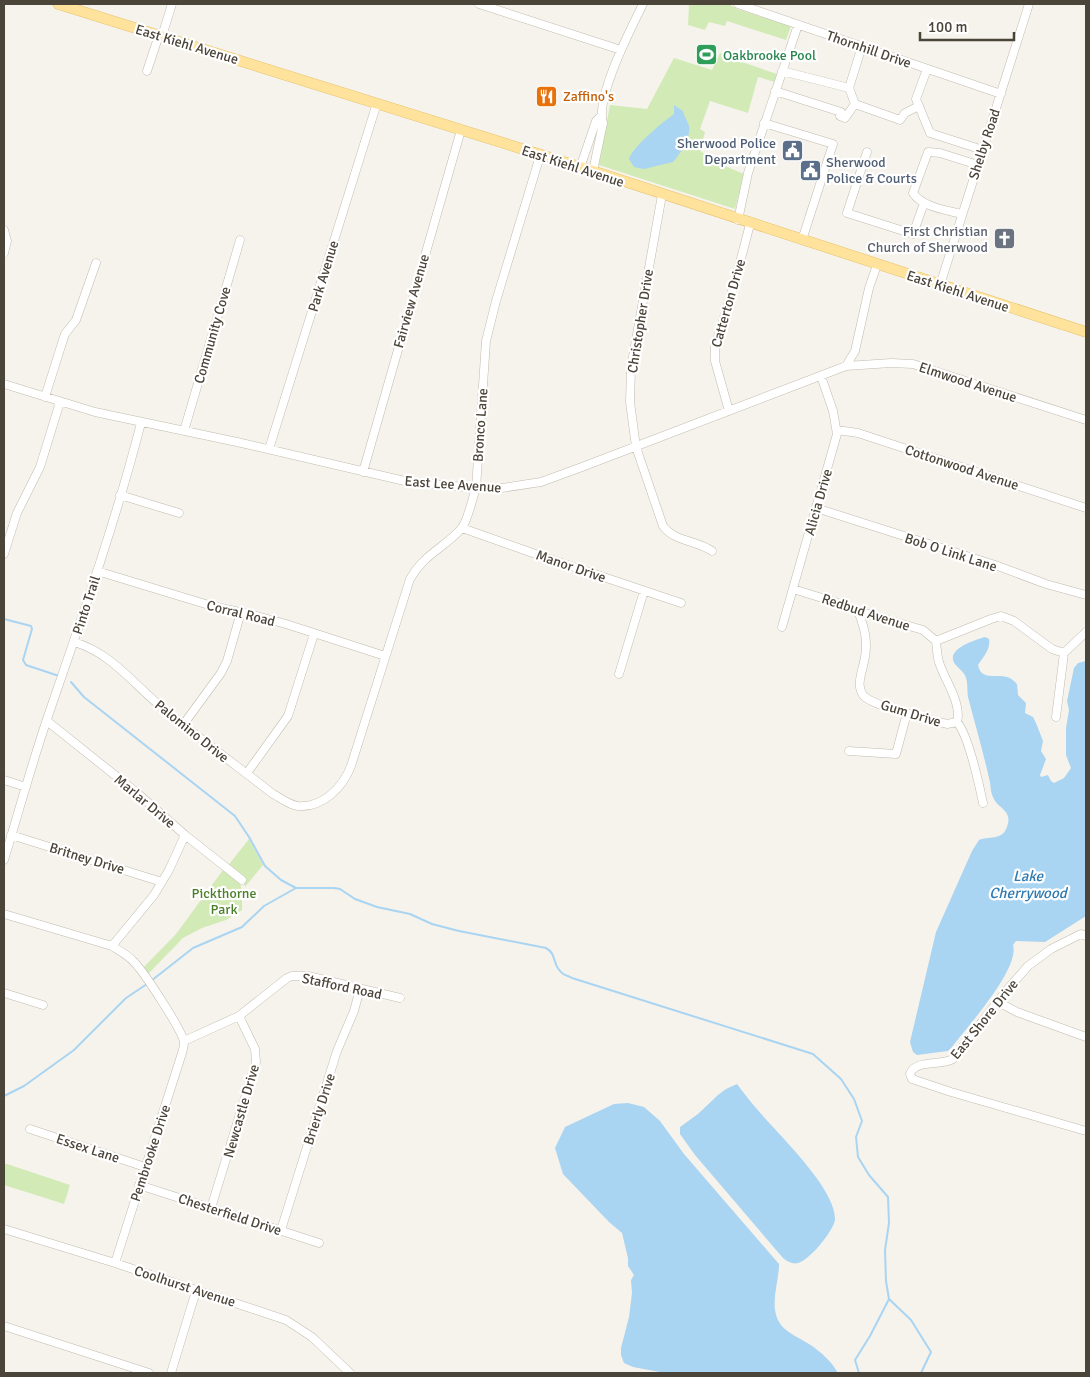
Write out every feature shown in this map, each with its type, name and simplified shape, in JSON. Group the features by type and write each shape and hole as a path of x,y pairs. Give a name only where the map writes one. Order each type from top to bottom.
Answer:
{"main road":[{"name":"East Kiehl Avenue","path":"58,4 75,6 160,36 593,172 1086,332"}],"street":[{"path":"147,71 172,4"},
{"path":"479,4 621,50"},
{"path":"593,172 603,123 601,116 609,83 621,50 643,4"},
{"name":"Thornhill Drive","path":"738,4 1001,94"},
{"name":"Shelby Road","path":"940,285 1029,4"},
{"path":"738,220 748,173 798,25"},
{"path":"862,46 849,88 855,104 900,120 905,113 919,106"},
{"path":"927,69 916,99 930,133 983,150"},
{"path":"782,71 849,88"},
{"path":"775,91 841,112 840,116 845,118 855,104"},
{"name":"Park Avenue","path":"269,449 377,103"},
{"path":"580,168 596,121 601,116"},
{"path":"764,123 833,144 802,240"},
{"name":"Fairview Avenue","path":"363,472 460,130"},
{"path":"868,152 847,213 913,234 924,203"},
{"path":"961,214 924,203 914,194 928,152 940,153 978,165"},
{"name":"Bronco Lane","path":"462,528 476,488 486,341 496,301 540,156"},
{"name":"Christopher Drive","path":"662,195 631,368 630,402 636,447 663,526 679,539 704,546 712,551"},
{"name":"Catterton Drive","path":"729,411 715,362 714,347 736,278 750,224"},
{"path":"4,230 7,242 4,254"},
{"name":"Community Cove","path":"184,431 240,240"},
{"path":"45,397 62,343 76,320 96,263"},
{"path":"846,366 855,351 869,288 877,264"},
{"name":"Elmwood Avenue","path":"846,366 891,363 913,364 1086,420"},
{"name":"East Lee Avenue","path":"4,384 95,412 269,449 408,482 476,488 502,488 541,482 846,366"},
{"name":"Alicia Drive","path":"782,627 836,441 837,430 821,376"},
{"path":"4,554 17,513 40,467 60,402"},
{"name":"Pinto Trail","path":"4,860 47,721 97,571 142,423"},
{"name":"Cottonwood Avenue","path":"837,430 858,433 1086,508"},
{"path":"120,495 179,513"},
{"name":"Bob O Link Lane","path":"816,508 995,565 1046,584 1086,595"},
{"path":"385,656 407,584 415,570 426,558 462,528"},
{"name":"Manor Drive","path":"462,528 681,603"},
{"name":"Corral Road","path":"97,571 385,656"},
{"name":"Redbud Avenue","path":"793,589 923,630 936,641"},
{"path":"618,674 644,591"},
{"name":"Gum Drive","path":"858,611 866,637 866,655 860,684 863,695 872,701 907,713 947,724 957,722"},
{"path":"183,725 221,673 230,653 241,612"},
{"path":"936,641 1001,616 1014,620 1052,649 1064,653"},
{"path":"1056,717 1064,653 1086,632"},
{"path":"247,773 288,716 314,634"},
{"name":"Gum Drive","path":"936,641 939,663 955,700 958,716 957,722 962,728 968,743 983,803"},
{"name":"Palomino Drive","path":"74,642 86,646 109,660 183,725 273,794 292,804 306,806 316,803 336,789 349,771 385,656"},
{"path":"849,751 896,754 907,713"},
{"name":"Marlar Drive","path":"47,721 242,880"},
{"path":"4,780 26,787"},
{"name":"Britney Drive","path":"11,835 162,882"},
{"path":"112,946 154,896 185,835"},
{"path":"4,914 112,946 126,954 134,961 174,1020 184,1042"},
{"name":"East Shore Drive","path":"1086,936 1081,934 1044,954 1017,978 953,1059 942,1063 914,1067 910,1074 912,1079 951,1092 1086,1131"},
{"name":"Stafford Road","path":"184,1042 239,1016 292,976 308,976 400,998"},
{"name":"Brierly Drive","path":"281,1230 337,1052 354,1011 360,989"},
{"path":"4,993 43,1005"},
{"path":"998,1002 1017,1012 1086,1037"},
{"name":"Newcastle Drive","path":"212,1208 256,1062 255,1049 239,1016"},
{"name":"Pembrooke Drive","path":"115,1263 182,1054 184,1042"},
{"name":"Essex Lane","path":"30,1129 146,1167"},
{"name":"Chesterfield Drive","path":"140,1185 319,1243"},
{"name":"Coolhurst Avenue","path":"4,1229 115,1263 286,1320 312,1337 350,1373"},
{"path":"171,1373 196,1291"},
{"path":"4,1326 148,1373"}],"green space":[{"path":"689,4 729,4 737,9 791,26 786,40 727,21 725,26 709,22 705,30 688,25"},
{"path":"720,53 732,55 736,60 777,74 775,82 758,77 748,113 710,101 700,129 705,132 701,152 720,159 720,164 744,174 735,209 599,165 610,105 647,109 674,58 712,70"},
{"path":"249,839 263,865 245,887 243,879 227,867"},
{"name":"Pickthorne Park","path":"223,870 240,882 242,910 226,920 202,928 183,938 148,974 143,968 176,934"},
{"path":"4,1163 70,1185 64,1204 4,1185"}],"water":[{"path":"674,105 683,111 689,126 687,141 682,150 673,162 644,169 634,167 629,159 632,154 649,135 674,114"},
{"name":"Lake Cherrywood","path":"985,637 989,639 989,646 978,665 980,670 989,676 1008,677 1017,684 1018,695 1026,703 1025,713 1033,717 1043,741 1041,751 1046,759 1040,775 1041,777 1048,775 1054,783 1064,778 1071,768 1066,755 1066,728 1069,710 1067,701 1074,668 1078,663 1086,661 1086,916 1045,942 1016,941 1013,945 1013,955 1009,968 1001,983 952,1047 948,1051 917,1055 913,1052 910,1042 936,932 972,851 979,840 1001,835 1008,823 1007,814 992,795 990,780 968,697 965,675 953,659 955,652 962,646"},
{"path":"737,1084 816,1177 833,1206 835,1219 832,1228 816,1249 799,1263 793,1263 783,1258 695,1155 680,1134 680,1127 698,1114 718,1095"},
{"path":"628,1103 644,1107 660,1121 684,1154 779,1264 775,1292 775,1310 779,1322 787,1331 821,1353 838,1373 665,1373 633,1367 624,1363 621,1348 629,1317 632,1293 631,1280 634,1275 628,1266 622,1233 563,1174 555,1148 565,1127 614,1104"}],"waterway":[{"path":"4,619 31,626 32,629 23,660 26,665 59,676"},
{"path":"71,682 84,697 235,816 265,866 281,880 296,888"},
{"path":"151,981 193,948 242,927 264,906 296,888 334,888 340,889 355,899 377,907 410,914 432,924 546,948 552,953 558,969 563,974 572,978 813,1054 841,1079 854,1099 862,1121 856,1137 858,1157 869,1175 888,1197 889,1223 885,1250 886,1281 889,1299 911,1320 931,1352 921,1373"},
{"path":"4,1096 24,1086 74,1050 126,998 147,984"},
{"path":"859,1373 855,1360 889,1299"}],"place":[{"name":"Oakbrooke Pool","path":"707,55"},
{"name":"Zaffino's","path":"547,96"},
{"name":"Sherwood Police Department","path":"792,151"},
{"name":"Sherwood Police & Courts","path":"810,170"},
{"name":"First Christian Church of Sherwood","path":"1004,239"}]}
